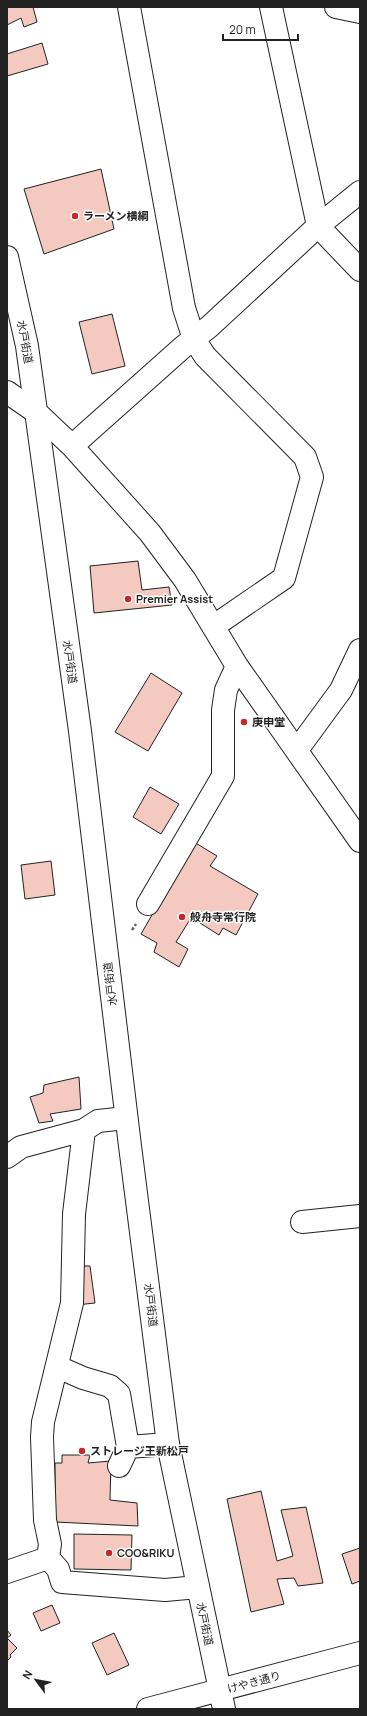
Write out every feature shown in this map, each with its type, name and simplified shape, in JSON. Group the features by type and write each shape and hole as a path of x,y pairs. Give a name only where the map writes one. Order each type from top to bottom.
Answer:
{"main road":[{"path":"129,7 184,308 194,339 205,356 305,457 312,477 284,578 214,626"},
{"path":"271,7 318,226 360,270"},
{"path":"336,7 360,12"},
{"path":"72,446 183,347 194,339 318,226 360,192"},
{"name":"水戸街道","path":"7,257 27,346 80,732 126,1118 168,1444 221,1700"},
{"path":"7,392 36,412 72,446 150,533 185,580 237,666 360,840"},
{"path":"297,750 341,690 360,650"},
{"path":"148,904 223,776 223,710 226,690 237,666"},
{"path":"7,1157 21,1147 84,1130 98,1121 126,1118"},
{"path":"48,1558 50,1544 45,1520 42,1437 43,1422 58,1366 72,1303 74,1214 84,1130"},
{"path":"302,1222 360,1216"},
{"path":"58,1366 82,1378 110,1386 119,1394 124,1457 139,1448 168,1444"},
{"path":"7,1572 48,1558"},
{"path":"48,1558 58,1569 62,1582 164,1590 198,1586"},
{"name":"けやき通り","path":"148,1709 221,1700 360,1653"}],"building":[{"path":"7,7 33,7 37,22 24,27 21,18 7,25"},
{"path":"42,43 48,64 7,76 7,54"},
{"path":"101,169 114,229 44,254 24,189"},
{"path":"112,314 125,366 92,374 79,322"},
{"path":"138,561 142,590 169,587 172,605 94,613 90,566"},
{"path":"151,673 182,693 148,751 115,732"},
{"path":"150,787 179,804 161,834 133,817"},
{"path":"194,842 217,856 210,866 258,894 236,935 223,928 219,935 200,923 203,918 194,913 176,942 188,949 179,967 154,952 157,943 141,934"},
{"path":"51,861 55,895 25,899 21,865"},
{"path":"79,1077 81,1109 50,1114 53,1121 39,1123 30,1097 43,1093 44,1085"},
{"path":"81,1266 90,1266 95,1303 76,1305"},
{"path":"62,1455 90,1455 88,1463 111,1461 110,1500 137,1503 138,1526 55,1522 55,1463 62,1463"},
{"path":"261,1491 277,1561 293,1556 281,1510 306,1507 323,1583 298,1586 294,1578 277,1579 284,1604 251,1612 227,1499"},
{"path":"74,1534 132,1535 131,1570 74,1569"},
{"path":"360,1548 360,1581 352,1584 342,1554"},
{"path":"52,1605 60,1623 41,1631 33,1613"},
{"path":"7,1630 11,1635 7,1638"},
{"path":"114,1633 129,1665 107,1675 92,1643"},
{"path":"7,1638 17,1648 10,1655 11,1657 7,1661"}],"place":[{"name":"ラーメン横綱","path":"75,216"},
{"name":"Premier Assist","path":"128,599"},
{"name":"庚申堂","path":"244,722"},
{"name":"般舟寺常行院","path":"182,917"},
{"name":"ストレージ王新松戸","path":"82,1451"},
{"name":"COO&RIKU","path":"109,1553"}]}
